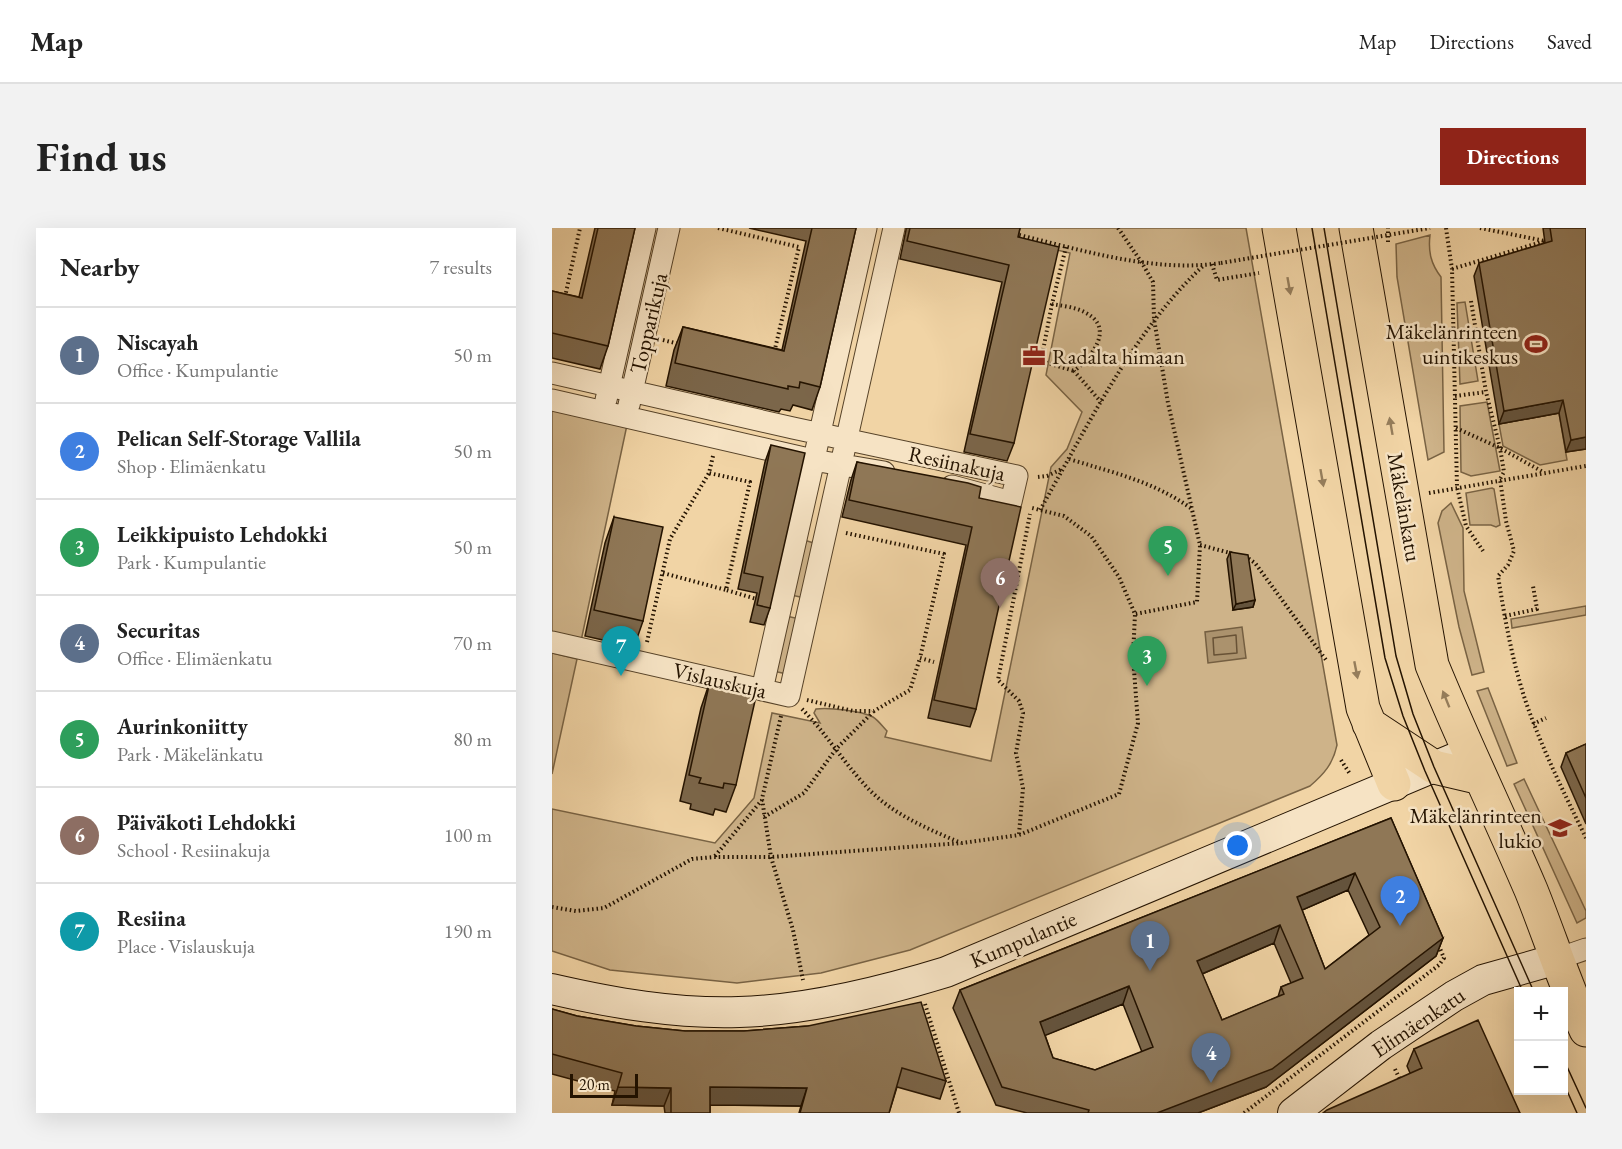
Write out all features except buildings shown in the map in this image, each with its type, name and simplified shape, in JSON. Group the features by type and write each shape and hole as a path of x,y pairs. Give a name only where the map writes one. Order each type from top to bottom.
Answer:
{"main road":[{"path":"1279,228 1363,708 1394,784"},
{"name":"Mäkelänkatu","path":"1356,228 1432,665 1531,891 1571,954 1572,1000 1586,1030"},
{"path":"1369,724 1434,767 1475,765"},
{"name":"Kumpulantie","path":"552,989 653,1008 738,1012 810,1005 916,981 946,972 1434,767"},
{"name":"Elimäenkatu","path":"1293,1113 1381,1045 1454,996 1483,980 1571,954"}],"street":[{"name":"Topparikuja","path":"604,412 645,228"},
{"name":"Topparikuja","path":"627,417 669,228"},
{"path":"762,690 866,228"},
{"name":"Vislauskuja","path":"552,642 789,696 864,363 873,341 880,291 894,228"},
{"path":"853,284 880,291"},
{"path":"837,357 864,363"},
{"name":"Resiinakuja","path":"552,373 1017,476 1011,502 972,490 929,481"},
{"name":"Resiinakuja","path":"552,400 813,460 906,477"},
{"path":"717,438 723,412"},
{"path":"800,523 828,529"}],"path":[{"path":"565,298 580,228"},
{"path":"718,228 797,246"},
{"path":"1118,228 1143,263 1153,282 1154,319 1168,403 1200,545 1197,602 1135,614"},
{"path":"1014,234 1143,263 1203,266 1430,228"},
{"path":"1446,228 1452,269 1457,487 1466,526 1483,551"},
{"path":"1452,269 1545,241 1479,228"},
{"path":"774,354 799,240"},
{"path":"1066,247 1041,361 1074,370 1101,402"},
{"path":"796,256 803,258"},
{"path":"1212,264 1216,280 1260,273"},
{"path":"552,906 576,911 604,908 692,859 771,857 962,843 1019,835 1119,794 1138,723 1133,657 1135,614 1119,577 1091,536 1064,516 1041,510 1101,402 1154,319 1179,288 1203,266"},
{"path":"1471,301 1486,392 1500,448 1504,472 1500,479 1506,521 1514,551 1508,565 1498,576 1505,616 1517,672 1533,724 1586,838"},
{"path":"1052,304 1087,313 1097,324 1100,332 1097,345 1087,361 1074,370"},
{"path":"645,336 686,345"},
{"path":"1455,396 1486,392"},
{"path":"1456,428 1544,472"},
{"path":"1069,459 1150,484 1172,494 1193,510"},
{"path":"642,662 670,539 709,473 711,463"},
{"path":"1430,505 1428,493 1586,466"},
{"path":"1017,476 1047,476 1064,468"},
{"path":"709,473 750,482 726,590"},
{"path":"1019,835 1023,788 1016,753 1023,713 1019,701 998,680 1031,508"},
{"path":"764,817 804,793 836,749 874,711 910,690 920,658 944,554 828,529"},
{"path":"1200,545 1251,559 1331,666"},
{"path":"663,573 764,601"},
{"path":"1505,616 1537,609 1533,586"},
{"path":"920,658 934,662"},
{"path":"789,696 811,718 865,785 884,803 914,821 962,843"},
{"path":"789,696 853,711 874,711"},
{"path":"789,696 778,721 762,799 771,857 793,930 803,979"},
{"path":"1533,724 1546,718"},
{"path":"714,857 762,799"},
{"path":"1244,1113 1439,965 1444,958 1435,937"},
{"path":"927,1009 959,1113"},
{"path":"1395,1069 1405,1090"}],"shaded area":[{"path":"962,228 1246,228 1337,745 1330,763 1324,773 1310,786 910,950 821,973 737,983 610,970 552,951 552,809 715,843 754,798 772,713 820,723 814,713 816,709 861,713 879,722 887,731 885,737 991,761 1051,467 1067,449 1082,412 1046,375 1070,253"},
{"path":"1430,235 1431,257 1441,277 1444,452 1428,460 1397,277 1396,244"},
{"path":"1465,302 1478,381 1460,384 1457,303"},
{"path":"1487,402 1500,471 1471,476 1461,472 1460,406"},
{"path":"552,408 627,425 581,641 552,634"},
{"path":"1559,413 1567,460 1540,465 1503,446 1499,424"},
{"path":"1492,488 1500,525 1496,527 1470,525 1466,493"},
{"path":"1451,503 1463,528 1464,591 1484,672 1472,675 1459,627 1438,523 1442,511"},
{"path":"804,540 817,544 805,598 791,595"},
{"path":"1586,606 1586,615 1512,628 1511,619"},
{"path":"786,616 800,619 787,674 773,671"},
{"path":"552,653 577,659 552,774"},
{"path":"1488,688 1517,763 1507,766 1477,691"},
{"path":"1524,779 1586,911 1586,918 1577,923 1514,784"}],"water":[{"path":"1242,627 1246,658 1208,663 1205,632"}],"tram line":[{"path":"1312,228 1385,658 1403,716 1425,771 1521,987"},
{"path":"1324,228 1396,656 1413,714 1434,767 1532,987"},
{"path":"1568,1069 1586,1108"},
{"path":"1568,1093 1577,1113"}],"place":[{"name":"Mäkelänrinteen uintikeskus","path":"1536,344"},
{"name":"Radalta himaan","path":"1034,356"},
{"name":"Aurinkoniitty","path":"1168,576"},
{"name":"Päiväkoti Lehdokki","path":"1000,608"},
{"name":"Resiina","path":"621,676"},
{"name":"Leikkipuisto Lehdokki","path":"1147,686"},
{"name":"Mäkelänrinteen lukio","path":"1560,828"},
{"name":"Pelican Self-Storage Vallila","path":"1400,926"},
{"name":"Niscayah","path":"1150,971"},
{"name":"Securitas","path":"1211,1083"}]}
